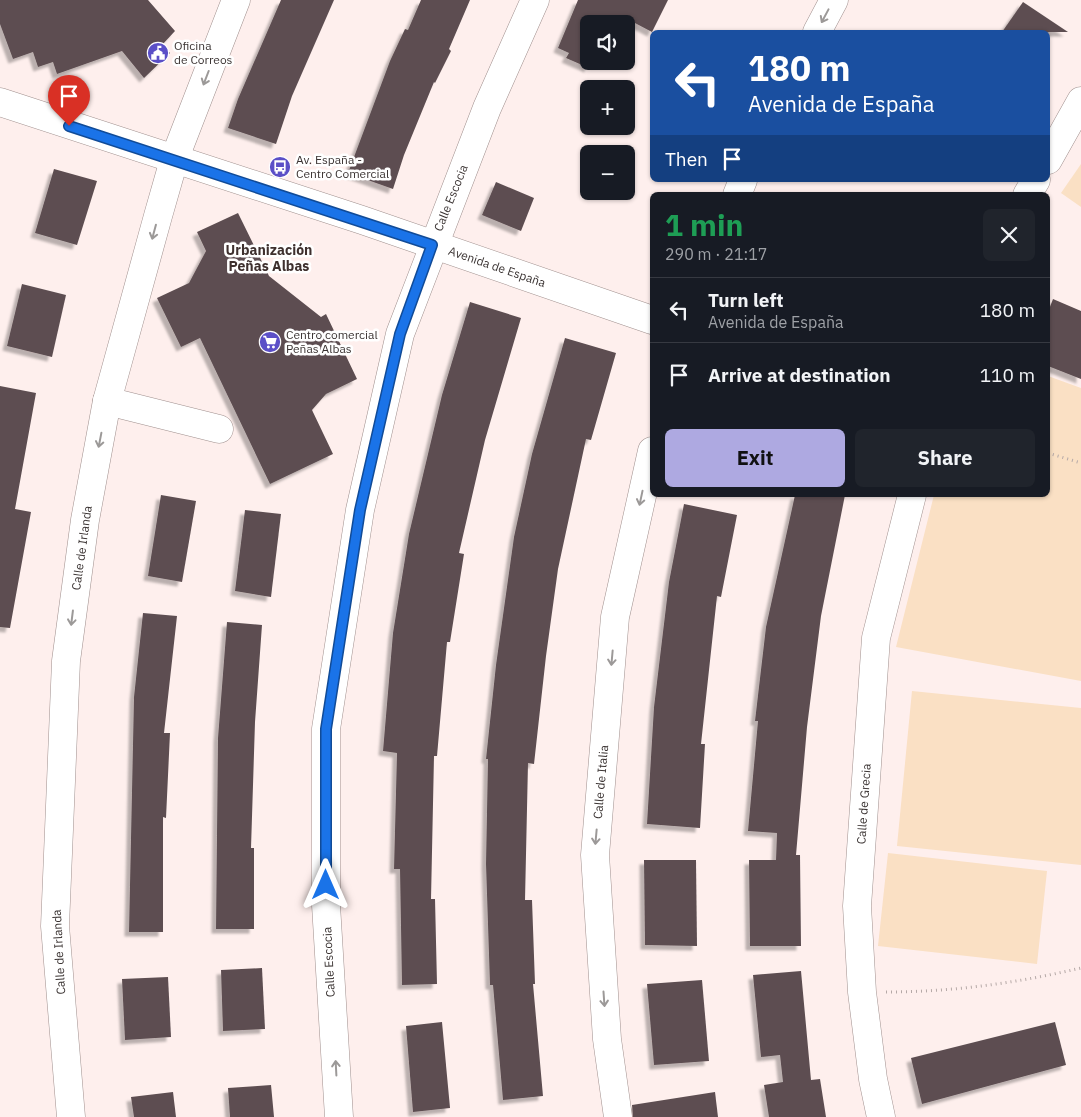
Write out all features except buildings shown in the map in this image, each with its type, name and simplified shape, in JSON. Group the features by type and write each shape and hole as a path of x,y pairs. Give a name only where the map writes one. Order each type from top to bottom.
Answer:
{"street":[{"name":"Calle de Irlanda","path":"71,1117 56,926 66,661 85,520 107,401 174,160 236,0"},
{"name":"Calle Escocia","path":"339,1117 326,905 326,729 360,510 400,334 432,245 487,108 536,0"},
{"path":"818,30 834,0"},
{"path":"1050,156 1081,101"},
{"name":"Avenida de España","path":"0,102 650,319"},
{"path":"107,401 219,429"},
{"name":"Calle de Italia","path":"618,1117 607,1038 594,856 615,618 650,460"},
{"name":"Calle de Grecia","path":"881,1117 873,1079 862,992 857,906 876,638 911,497"}],"path":[{"path":"1050,453 1081,463"},
{"path":"862,992 926,992 996,985 1081,968"}],"shaded area":[{"path":"1081,164 1081,207 1061,193"},
{"path":"1050,377 1081,388 1081,681 896,647 934,497 1050,497"},
{"path":"912,691 1081,708 1081,865 897,846"},
{"path":"888,853 1047,871 1037,964 878,946"}],"place":[{"name":"Oficina de Correos","path":"158,53"},
{"name":"Av. España - Centro Comercial","path":"280,167"},
{"name":"Centro comercial Peñas Albas","path":"270,342"}],"district":[{"name":"Urbanización Peñas Albas","path":"269,258"}],"route":[{"path":"69,126 362,220 432,245 400,334 360,510 326,729 326,885"}]}
